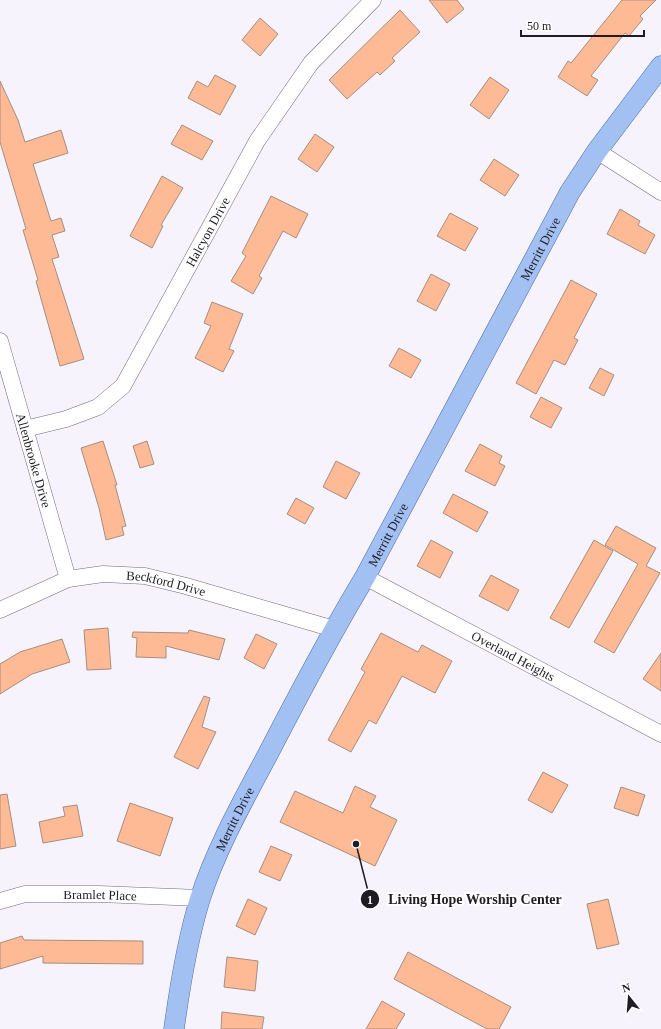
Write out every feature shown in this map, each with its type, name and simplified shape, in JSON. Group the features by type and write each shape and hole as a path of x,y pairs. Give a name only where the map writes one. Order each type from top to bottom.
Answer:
{"main road":[{"name":"Merritt Drive","path":"174,1029 183,966 200,898 242,802 334,629 365,577 570,192 597,151 661,66"}],"street":[{"name":"Halcyon Drive","path":"24,430 98,407 123,386 257,141 311,63 373,0"},
{"path":"597,151 661,192"},
{"name":"Allenbrooke Drive","path":"0,341 4,371 24,430 68,579"},
{"name":"Beckford Drive","path":"0,610 68,579 103,574 145,576 334,629"},
{"name":"Overland Heights","path":"365,577 661,734"},
{"name":"Bramlet Place","path":"0,901 25,894 99,894 200,898"}],"building":[{"path":"429,0 457,0 464,9 447,23"},
{"path":"622,0 656,0 640,16 643,19 629,36 625,33 591,76 598,80 587,96 558,77 568,61 571,63"},
{"path":"400,10 420,32 392,58 395,61 380,75 377,72 347,99 329,80"},
{"path":"260,18 278,34 260,56 242,40"},
{"path":"215,75 236,86 220,115 188,98 197,81 208,87"},
{"path":"490,77 509,90 489,119 470,105"},
{"path":"0,81 18,120 25,142 61,130 68,153 33,164 51,221 61,218 65,231 52,235 59,257 52,259 84,359 60,366 36,281 38,280 23,230 26,229 0,142"},
{"path":"182,125 213,141 202,160 171,144"},
{"path":"315,134 334,147 317,172 298,159"},
{"path":"494,159 519,175 505,196 480,180"},
{"path":"162,176 183,188 161,225 163,226 152,248 130,236"},
{"path":"271,196 308,214 296,238 283,231 259,276 262,278 253,294 231,281 246,256 242,253"},
{"path":"620,209 640,221 638,225 655,235 645,254 607,234"},
{"path":"450,213 478,228 465,251 437,236"},
{"path":"431,274 450,284 436,311 417,301"},
{"path":"571,280 597,294 574,338 578,340 565,365 554,360 536,394 516,383"},
{"path":"212,302 243,314 229,349 234,351 223,372 195,358 211,326 204,323"},
{"path":"399,348 421,360 411,378 389,366"},
{"path":"600,368 614,375 604,396 589,388"},
{"path":"541,397 562,408 551,428 530,417"},
{"path":"103,441 117,485 115,485 126,526 122,527 124,535 106,540 99,508 81,448"},
{"path":"147,441 154,464 140,468 133,446"},
{"path":"480,444 502,456 499,463 505,466 495,486 465,471"},
{"path":"336,461 360,473 346,499 323,487"},
{"path":"453,494 488,512 477,532 443,513"},
{"path":"296,498 314,508 305,524 287,514"},
{"path":"616,526 656,548 646,566 660,573 614,653 594,642 638,564 605,545"},
{"path":"431,540 453,552 440,578 417,566"},
{"path":"594,540 613,551 569,628 550,618"},
{"path":"491,575 519,590 508,611 479,596"},
{"path":"108,628 111,669 87,670 84,630"},
{"path":"189,630 225,639 219,660 166,646 166,658 136,657 137,638 132,637 133,632 188,633"},
{"path":"381,633 418,652 422,645 452,661 435,693 402,676 376,724 369,720 351,752 328,740 365,672 361,669"},
{"path":"256,634 277,644 264,669 244,658"},
{"path":"62,639 70,662 32,674 0,694 0,664 20,652"},
{"path":"661,653 661,691 643,679"},
{"path":"204,696 210,698 202,727 216,732 198,769 174,757"},
{"path":"543,772 568,785 552,813 528,800"},
{"path":"355,786 376,796 370,807 397,820 375,866 280,822 295,791 343,813"},
{"path":"621,787 645,795 638,816 614,808"},
{"path":"7,794 16,846 0,849 0,795"},
{"path":"130,803 173,818 160,856 117,841"},
{"path":"77,805 83,836 43,843 39,822 65,816 63,807"},
{"path":"271,846 292,855 280,881 259,872"},
{"path":"248,899 267,908 255,935 236,926"},
{"path":"608,899 619,944 597,949 587,904"},
{"path":"22,936 24,940 143,941 143,964 43,963 43,956 0,969 0,943"},
{"path":"408,952 511,1007 499,1029 487,1029 394,979"},
{"path":"227,957 258,961 255,991 224,987"},
{"path":"382,1001 405,1014 396,1029 366,1029"},
{"path":"222,1012 264,1017 262,1029 221,1029"}],"place":[{"name":"Living Hope Worship Center","path":"356,844"}]}
